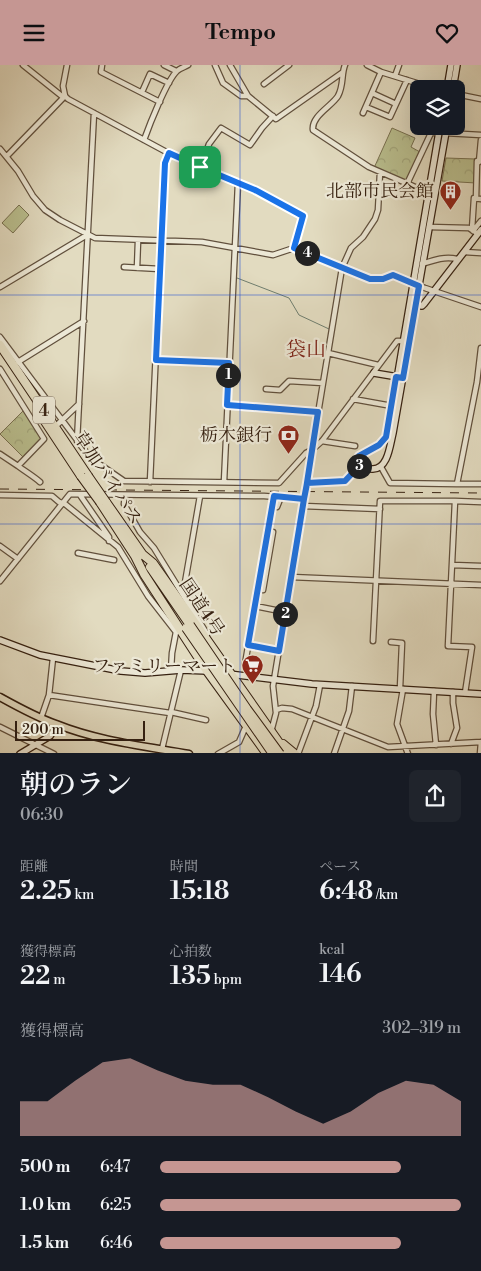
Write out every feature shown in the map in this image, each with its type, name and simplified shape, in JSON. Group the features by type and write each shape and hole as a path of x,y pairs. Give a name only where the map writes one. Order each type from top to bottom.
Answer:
{"highway":[{"name":"草加バイパス","path":"0,345 84,476"},
{"name":"草加バイパス","path":"0,354 138,554"},
{"name":"4","path":"138,554 273,753"},
{"name":"国道4号","path":"138,554 153,563 286,753"},
{"name":"国道4号","path":"138,554 144,573 264,752"},
{"name":"4","path":"188,627 280,753"},
{"name":"4","path":"272,734 297,753"}],"main road":[{"path":"0,697 57,725 108,739 160,750 189,753"}],"street":[{"path":"23,65 64,97 169,153 255,190 303,216 294,248"},
{"path":"7,156 64,97 63,86 67,65"},
{"path":"102,65 101,72 160,102"},
{"path":"164,65 176,71"},
{"path":"144,140 176,71 188,65"},
{"path":"215,65 223,83 241,96 248,96"},
{"path":"218,70 230,65 248,96 276,119 342,72"},
{"path":"264,84 289,65"},
{"path":"345,65 342,72 343,84 338,97 313,124 313,130 354,158 380,172 429,193"},
{"path":"367,65 381,72 410,81"},
{"path":"395,76 399,65"},
{"path":"448,80 451,65"},
{"path":"454,80 457,65"},
{"path":"364,113 381,72"},
{"path":"142,92 150,74 169,83"},
{"path":"366,107 390,117 407,80"},
{"path":"372,93 396,104"},
{"path":"465,96 481,99"},
{"path":"77,441 94,113"},
{"path":"200,167 209,144 221,127 250,145 273,116"},
{"path":"465,133 481,135"},
{"path":"407,184 430,135"},
{"path":"381,467 389,449 392,406 400,378 402,341 441,135"},
{"path":"381,467 374,469 360,465 357,460 359,456 379,445 390,432 416,305 441,135"},
{"path":"477,233 474,199 478,199 477,161 480,162 481,140"},
{"path":"0,149 45,210 95,238 161,242 202,242 273,255 294,248 370,279 383,279 393,275 481,307"},
{"path":"150,482 165,163 169,153"},
{"path":"272,734 276,710 273,689 274,680 342,268 351,248 363,237 375,219 378,209 380,172"},
{"path":"224,482 238,183"},
{"path":"416,305 422,306 424,304 464,252 477,233 481,221"},
{"path":"429,227 477,233"},
{"path":"0,287 88,235"},
{"path":"136,268 138,241"},
{"path":"464,252 481,253"},
{"path":"422,264 450,257 457,259"},
{"path":"124,267 160,269"},
{"path":"18,362 84,321"},
{"path":"0,337 61,422 92,459 124,481 150,482 279,483 306,453 322,441 397,341 402,341"},
{"path":"457,484 477,382 481,348"},
{"path":"328,353 378,365"},
{"path":"156,360 229,363"},
{"path":"0,369 2,376 44,439 18,467"},
{"path":"374,373 400,378"},
{"path":"266,389 280,389 289,381 323,383"},
{"path":"353,399 392,406"},
{"path":"61,422 79,404"},
{"path":"227,405 318,412"},
{"path":"322,441 355,446"},
{"path":"379,445 389,449"},
{"path":"0,454 40,482"},
{"path":"307,483 345,481 360,465"},
{"path":"381,467 390,483 481,484"},
{"path":"0,581 70,494 274,496 304,499"},
{"path":"0,495 52,496 118,547 148,596 193,653 196,653"},
{"path":"80,495 109,537 109,541"},
{"path":"125,495 124,504 140,532 154,548 208,635 207,641"},
{"path":"183,594 200,496"},
{"path":"263,589 274,496"},
{"path":"277,507 280,497"},
{"path":"373,640 380,501 481,502"},
{"path":"455,501 448,645 472,647 465,693"},
{"path":"303,506 380,509"},
{"path":"244,665 266,555 273,532"},
{"path":"0,546 18,559"},
{"path":"78,553 114,560"},
{"path":"452,565 481,567"},
{"path":"0,570 6,574"},
{"path":"291,577 481,585"},
{"path":"255,606 285,612"},
{"path":"171,670 176,632"},
{"path":"0,640 32,653 128,672 208,671 320,685 481,694"},
{"path":"390,642 402,643 398,724 408,753"},
{"path":"248,645 279,651"},
{"path":"41,718 49,695 53,658"},
{"path":"160,750 181,670"},
{"path":"297,753 316,706 320,685"},
{"path":"334,753 350,704 352,686"},
{"path":"434,691 433,714 436,745"},
{"path":"451,744 457,728 453,692"},
{"path":"49,695 170,712 206,720"},
{"path":"276,710 288,708 381,745 391,747 481,742 480,753"},
{"path":"20,753 52,734 57,725"},
{"path":"218,753 239,742 246,726"},
{"path":"0,727 54,753"}],"green space":[{"path":"392,128 415,138 411,147 420,152 408,180 404,182 374,168"},
{"path":"446,158 476,159 476,183 442,181"},
{"path":"19,205 29,215 13,233 2,223"},
{"path":"24,410 42,438 24,458 0,434"}],"waterway":[{"path":"237,278 289,298 299,315 329,329"}],"railway":[{"path":"0,489 481,493"}],"place":[{"name":"北部市民会館","path":"450,210"},
{"name":"栃木銀行","path":"288,454"},
{"name":"ファミリーマート","path":"252,685"}],"district":[{"name":"袋山","path":"306,349"}],"route":[{"path":"200,167 185,162 169,153 165,163 156,360 229,363 227,405 318,412 306,489 279,651 248,645 274,496 304,499 307,483 345,481 360,465 357,463 359,456 379,445 386,437 396,377 403,378 419,286 393,275 383,279 370,279 294,248 303,216 255,190 200,167"}]}
